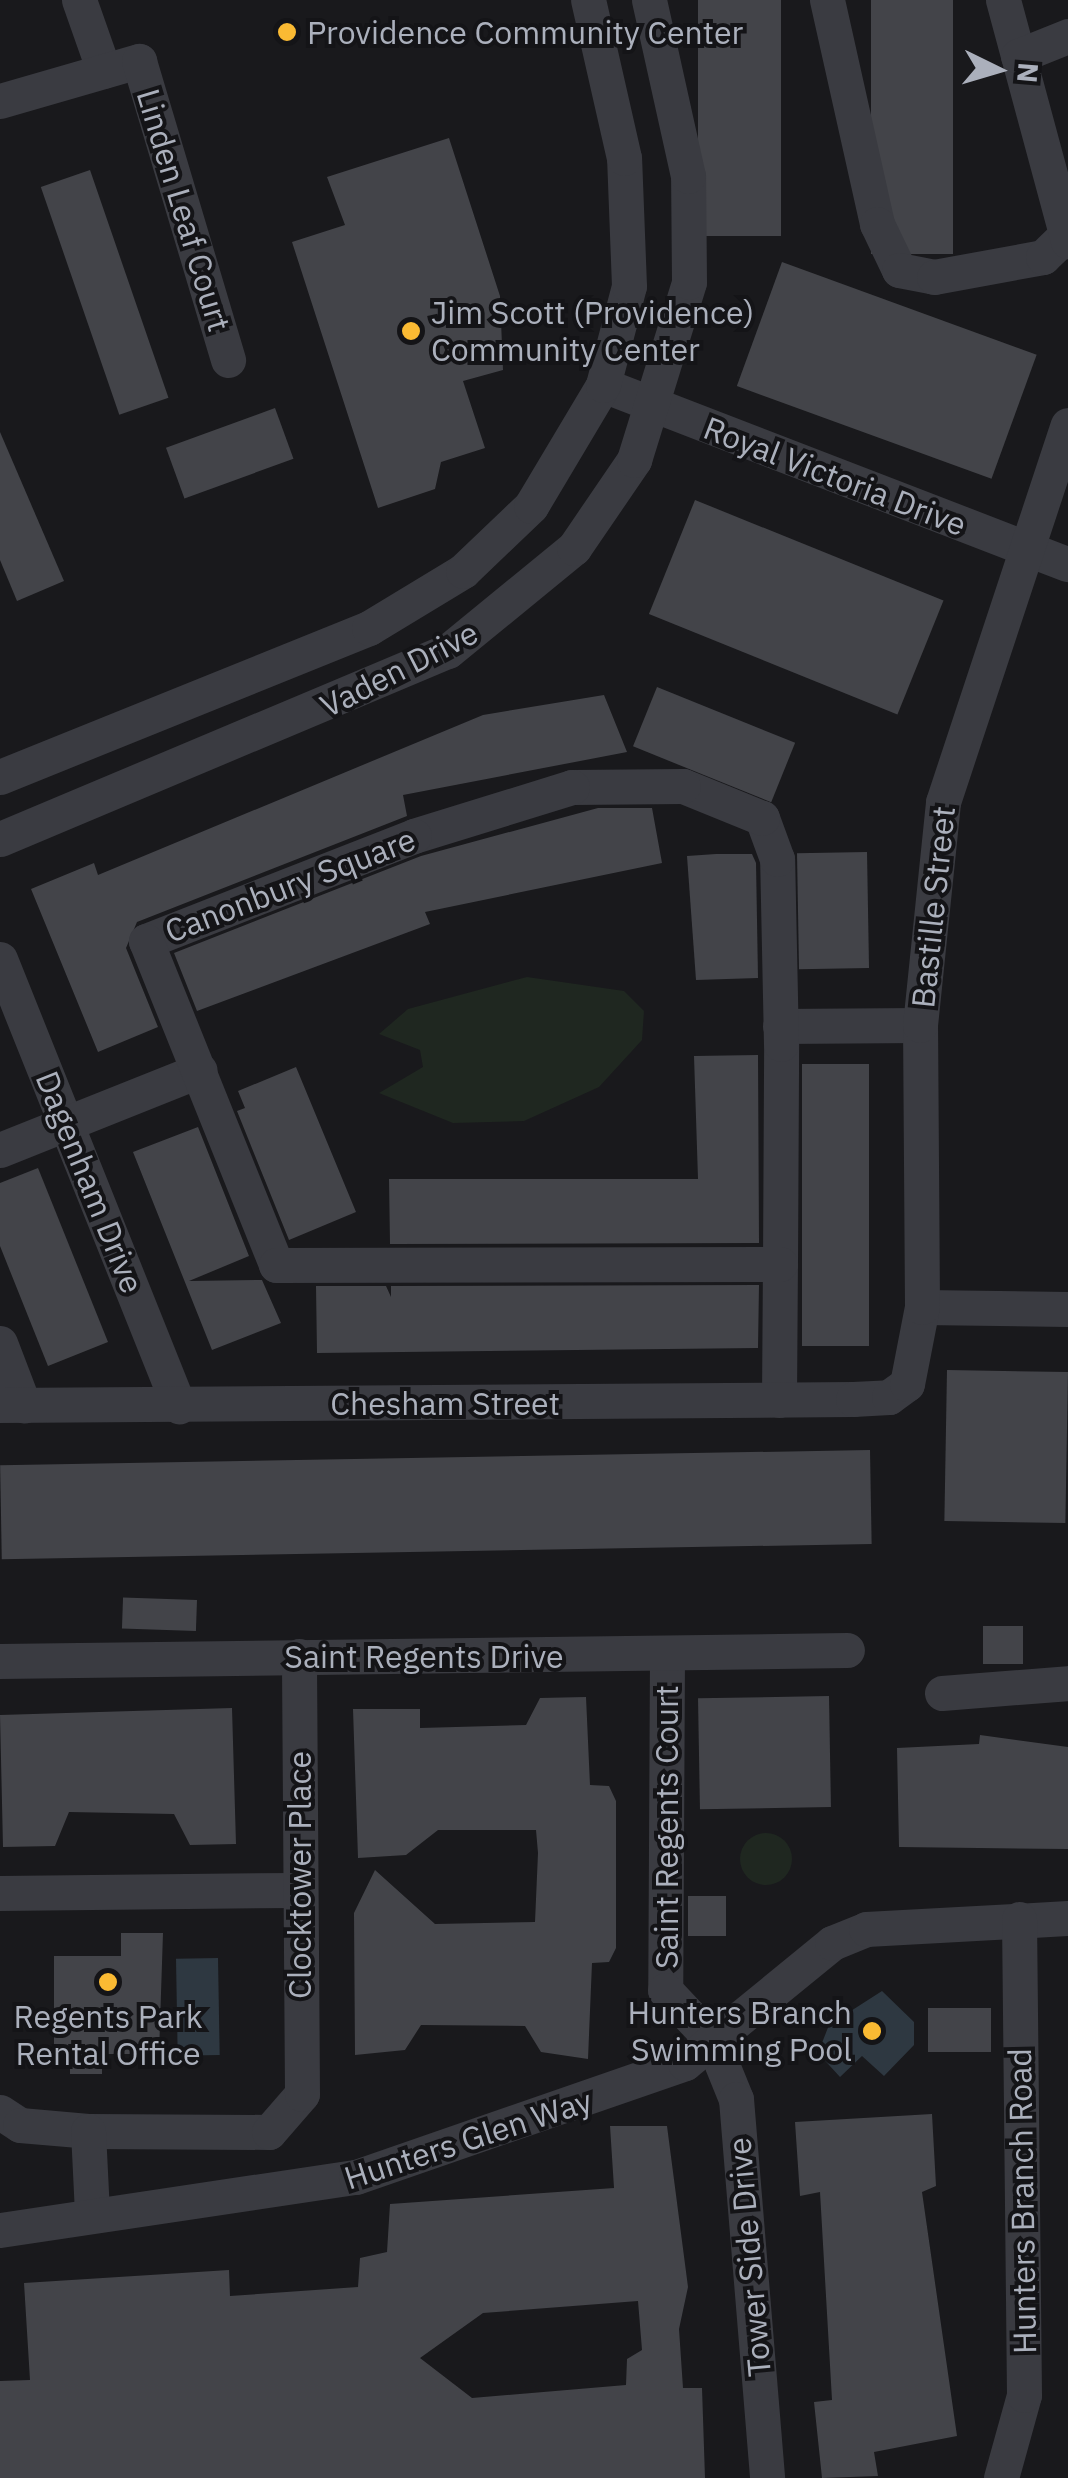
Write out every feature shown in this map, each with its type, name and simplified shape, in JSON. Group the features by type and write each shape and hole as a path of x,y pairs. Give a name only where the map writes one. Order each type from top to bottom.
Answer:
{"street":[{"path":"0,101 104,71 79,0"},
{"name":"Vaden Drive","path":"0,777 418,602 531,506 603,384 632,244 624,158 588,0"},
{"name":"Vaden Drive","path":"0,839 448,651 574,548 656,408 689,282 691,207 649,0"},
{"path":"827,0 877,224 900,270 934,277 1043,258 1067,236 1002,0"},
{"path":"1018,56 1068,36"},
{"name":"Linden Leaf Court","path":"104,71 139,61 228,360"},
{"name":"Royal Victoria Drive","path":"603,384 656,408 1068,564"},
{"name":"Bastille Street","path":"889,1396 917,1362 922,1306 920,1025 950,764 1068,425"},
{"name":"Canonbury Square","path":"778,1400 780,1264 780,1026 778,859 762,818 683,786 618,782 516,800 146,941 276,1265 780,1264"},
{"name":"Dagenham Drive","path":"0,959 179,1406"},
{"path":"780,1026 920,1025"},
{"path":"0,1150 200,1070"},
{"path":"922,1306 1068,1309"},
{"path":"0,1343 12,1406"},
{"name":"Chesham Street","path":"12,1406 889,1396"},
{"name":"Saint Regents Drive","path":"0,1661 848,1650"},
{"name":"Saint Regents Court","path":"667,1655 665,1990 712,2040"},
{"name":"Clocktower Place","path":"88,2131 269,2132 302,2094 297,1890 299,1656"},
{"path":"942,1692 1068,1684"},
{"path":"0,1894 297,1890"},
{"name":"Hunters Glen Way","path":"0,2230 92,2213 356,2177 649,2080 712,2040 832,1943 904,1924 1068,1918"},
{"name":"Hunters Branch Road","path":"1001,2478 1024,2396 1019,1919"},
{"name":"Tower Side Drive","path":"712,2040 736,2099 767,2478"},
{"path":"0,2112 20,2125 88,2131 92,2213"}],"shaded area":[{"path":"527,977 624,991 644,1011 642,1040 599,1087 524,1121 453,1123 379,1093 423,1067 420,1050 379,1034 408,1009"},
{"path":"766,1833 784,1841 792,1859 784,1877 766,1885 748,1877 740,1859 748,1841"},
{"path":"218,1958 220,2055 178,2056 176,1959"},
{"name":"Hunters Branch Swimming Pool","path":"882,1991 914,2022 914,2045 884,2076 862,2056 840,2077 818,2053 829,2025"}],"building":[{"path":"698,0 781,0 781,236 698,236"},
{"path":"871,0 953,0 953,254 871,254"},
{"name":"Jim Scott (Providence) Community Center","path":"449,138 500,296 503,370 463,381 485,448 441,462 435,489 378,508 292,242 345,225 327,177"},
{"path":"90,170 168,398 119,415 41,187"},
{"path":"782,262 1037,355 992,479 737,386"},
{"path":"275,408 293,459 184,498 166,448"},
{"path":"0,432 64,581 17,601 0,560"},
{"path":"695,500 943,600 897,714 649,614"},
{"path":"657,687 795,743 771,802 633,746"},
{"path":"604,695 627,752 403,795 407,816 137,922 126,948 158,1027 98,1052 31,889 94,863 98,875 483,715"},
{"path":"598,808 652,808 662,863 425,912 430,924 197,1011 174,953 421,856"},
{"path":"867,852 869,968 799,969 797,853"},
{"path":"752,854 756,863 758,978 696,980 687,856"},
{"path":"758,1055 759,1243 390,1244 389,1179 698,1179 694,1056"},
{"path":"802,1064 869,1064 869,1346 802,1346"},
{"path":"296,1067 356,1212 289,1240 237,1111 245,1108 238,1091"},
{"path":"198,1127 249,1256 189,1281 262,1280 281,1323 212,1350 133,1152"},
{"path":"38,1168 108,1342 48,1366 0,1246 0,1183"},
{"path":"759,1285 758,1348 317,1353 316,1286 386,1286 391,1297 391,1286"},
{"path":"947,1370 1068,1372 1065,1523 944,1521"},
{"path":"870,1450 872,1544 2,1559 0,1465"},
{"path":"123,1597 197,1600 196,1631 122,1628"},
{"path":"983,1626 1023,1626 1023,1664 983,1664"},
{"path":"829,1696 831,1807 700,1809 698,1698"},
{"path":"586,1697 590,1785 609,1786 616,1801 616,1948 609,1962 592,1963 588,2059 541,2052 525,2026 421,2025 405,2050 355,2055 354,1913 375,1870 435,1924 535,1922 538,1853 536,1830 438,1830 406,1855 358,1858 353,1709 420,1709 420,1728 526,1725 540,1698"},
{"path":"232,1708 236,1844 190,1845 174,1814 69,1812 55,1846 3,1847 0,1715"},
{"path":"980,1735 1068,1747 1068,1849 899,1847 897,1748 979,1744"},
{"path":"688,1896 726,1896 726,1936 688,1936"},
{"name":"Regents Park Rental Office","path":"121,1933 163,1933 159,2054 102,2054 102,2074 70,2074 70,2065 54,2065 54,1956 121,1956"},
{"path":"928,2008 991,2008 991,2052 928,2052"},
{"path":"932,2114 936,2186 922,2192 957,2436 874,2452 878,2476 822,2478 814,2402 832,2400 820,2192 800,2196 795,2122"},
{"path":"610,2126 667,2126 688,2287 679,2329 683,2388 702,2388 705,2478 0,2478 0,2381 30,2380 24,2283 229,2270 230,2296 358,2287 360,2258 387,2252 390,2204 614,2188","holes":["638,2301 642,2350 627,2359 626,2385 472,2398 420,2358 483,2313"]}],"place":[{"name":"Providence Community Center","path":"287,32"},
{"name":"Jim Scott (Providence) Community Center","path":"411,331"},
{"name":"Regents Park Rental Office","path":"108,1982"},
{"name":"Hunters Branch Swimming Pool","path":"872,2031"}]}
